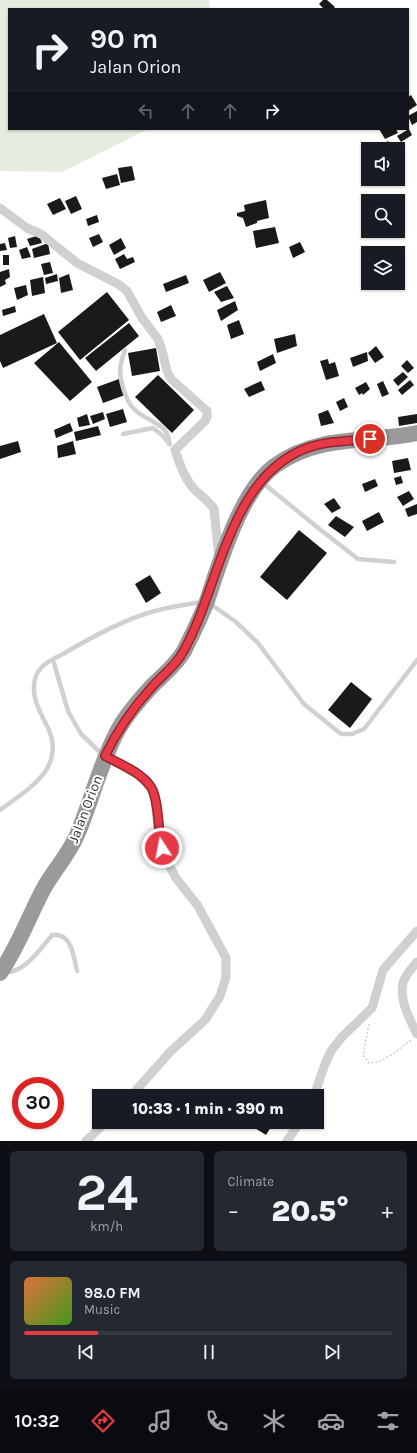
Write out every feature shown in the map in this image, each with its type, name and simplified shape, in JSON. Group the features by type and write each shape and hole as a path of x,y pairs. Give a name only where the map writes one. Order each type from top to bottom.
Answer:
{"highway":[{"name":"Jalan Orion","path":"1,972 45,887 77,836 105,756 120,728 133,709 183,653 206,601 219,562 240,514 250,495 260,481 274,466 306,448 326,443 402,436 417,433"}],"street":[{"path":"0,208 27,228 40,234 77,263 118,284 127,291 142,318 158,339 167,372 171,379 207,411 205,421 172,447 180,467 188,480 195,490 211,504 214,509 219,562"},
{"path":"105,756 138,775 151,788 155,800 160,838 165,858 176,878 198,906 226,958 226,977 220,996 205,1020 170,1052 137,1089"},
{"path":"316,1089 324,1064 331,1051 342,1037 372,1008 383,970 417,931"},
{"path":"414,1037 415,1026 402,994 403,983 408,973 417,962"},
{"path":"86,1141 100,1129"},
{"path":"287,1141 295,1129"}],"lane":[{"path":"125,350 120,366 120,373 130,404 142,416 162,427 168,433 172,447"},
{"path":"123,434 153,428 163,436 172,447"},
{"path":"260,481 358,559 394,562"},
{"path":"0,810 31,788 46,773 52,759 53,744 49,728 37,708 33,692 36,674 43,665 89,638 148,613 206,601 236,622 258,643 304,704 342,734 352,734 364,729 417,660"},
{"path":"53,660 68,711 81,734 105,756"},
{"path":"1,972 10,972 26,964 52,935 56,934 63,936 68,942 73,952 76,971"}],"path":[{"path":"372,1008 363,1055 369,1064 388,1056 414,1037"}],"shaded area":[{"path":"0,0 209,0 210,8 8,8 8,130 146,130 62,172 0,171"}],"building":[{"path":"323,0 327,0 335,7 323,8 319,4"},
{"path":"411,95 417,105 409,110 409,96"},
{"path":"417,111 417,122 412,125 409,115"},
{"path":"409,129 412,135 401,142 397,136"},
{"path":"380,130 396,130 398,133 385,139"},
{"path":"132,166 135,180 121,183 118,168"},
{"path":"117,174 120,185 106,189 102,178"},
{"path":"76,196 82,209 71,214 65,201"},
{"path":"60,198 66,209 53,215 47,204"},
{"path":"266,200 269,218 257,221 257,223 246,227 243,218 237,216 237,213 245,211 244,205"},
{"path":"97,215 99,222 88,226 86,219"},
{"path":"275,227 279,243 256,248 253,231"},
{"path":"99,234 103,242 93,247 89,238"},
{"path":"39,235 42,243 30,246 27,239"},
{"path":"15,236 17,247 10,248 8,238"},
{"path":"121,238 126,248 114,255 109,245"},
{"path":"300,242 305,252 293,258 289,247"},
{"path":"5,243 7,250 0,251 0,244"},
{"path":"48,243 50,254 34,258 32,249"},
{"path":"27,247 31,257 22,259 19,250"},
{"path":"124,254 127,259 133,257 135,262 120,269 115,259"},
{"path":"3,255 9,255 9,265 3,265"},
{"path":"50,262 53,273 44,275 41,264"},
{"path":"9,269 10,277 5,280 6,284 0,287 0,272"},
{"path":"220,272 226,283 209,292 203,280"},
{"path":"57,274 58,281 46,284 45,278"},
{"path":"69,274 73,290 61,293 59,278"},
{"path":"186,275 189,283 166,292 163,284"},
{"path":"43,277 45,293 32,296 30,280"},
{"path":"26,285 28,295 17,300 14,288"},
{"path":"227,286 234,298 221,302 214,292"},
{"path":"107,292 129,320 80,360 58,332"},
{"path":"235,301 238,310 221,321 217,310"},
{"path":"171,305 176,316 161,322 157,312"},
{"path":"15,306 16,312 3,316 2,310"},
{"path":"44,314 57,343 3,368 0,361 0,335"},
{"path":"239,320 244,334 231,339 227,325"},
{"path":"129,323 139,336 96,371 85,358"},
{"path":"295,334 297,346 277,353 274,339"},
{"path":"59,342 92,382 70,401 34,363"},
{"path":"376,346 384,357 375,363 368,353"},
{"path":"156,348 160,371 132,376 128,353"},
{"path":"367,352 368,361 353,367 350,358"},
{"path":"273,354 276,363 260,371 257,362"},
{"path":"328,359 329,364 335,362 339,376 326,380 320,361"},
{"path":"407,360 414,368 408,373 401,366"},
{"path":"403,372 408,377 398,386 393,380"},
{"path":"158,375 194,410 172,433 135,397"},
{"path":"119,379 125,395 103,403 97,387"},
{"path":"410,380 414,385 402,395 398,390"},
{"path":"261,381 265,390 249,397 244,389"},
{"path":"383,381 389,394 382,397 377,384"},
{"path":"366,382 370,389 363,395 362,393 359,395 355,388"},
{"path":"344,398 348,407 340,411 336,402"},
{"path":"123,409 127,422 110,427 106,414"},
{"path":"328,410 334,423 321,426 318,414"},
{"path":"103,412 105,419 93,424 90,416"},
{"path":"87,414 90,425 79,427 77,418"},
{"path":"417,414 417,423 399,426 398,417"},
{"path":"70,423 73,431 56,438 54,430"},
{"path":"98,426 101,435 76,441 74,432"},
{"path":"18,441 21,452 0,459 0,446"},
{"path":"73,441 76,454 58,458 57,446"},
{"path":"408,458 411,470 394,473 392,461"},
{"path":"401,476 403,483 396,485 394,478"},
{"path":"375,479 378,486 365,492 362,484"},
{"path":"409,491 414,499 403,506 397,497"},
{"path":"334,498 341,508 332,513 324,504"},
{"path":"417,504 417,514 408,517 405,509"},
{"path":"379,512 384,522 367,531 362,521"},
{"path":"336,516 354,527 345,537 328,525"},
{"path":"299,530 327,553 287,600 260,577"},
{"path":"150,575 161,593 146,603 135,584"},
{"path":"351,682 372,699 350,728 328,710"},
{"path":"256,1129 270,1129 266,1135"}],"route":[{"path":"162,848 155,800 151,788 138,775 105,756 108,749 133,709 183,653 206,601 219,562 240,514 250,495 260,481 274,466 306,448 326,443 370,439"}]}
